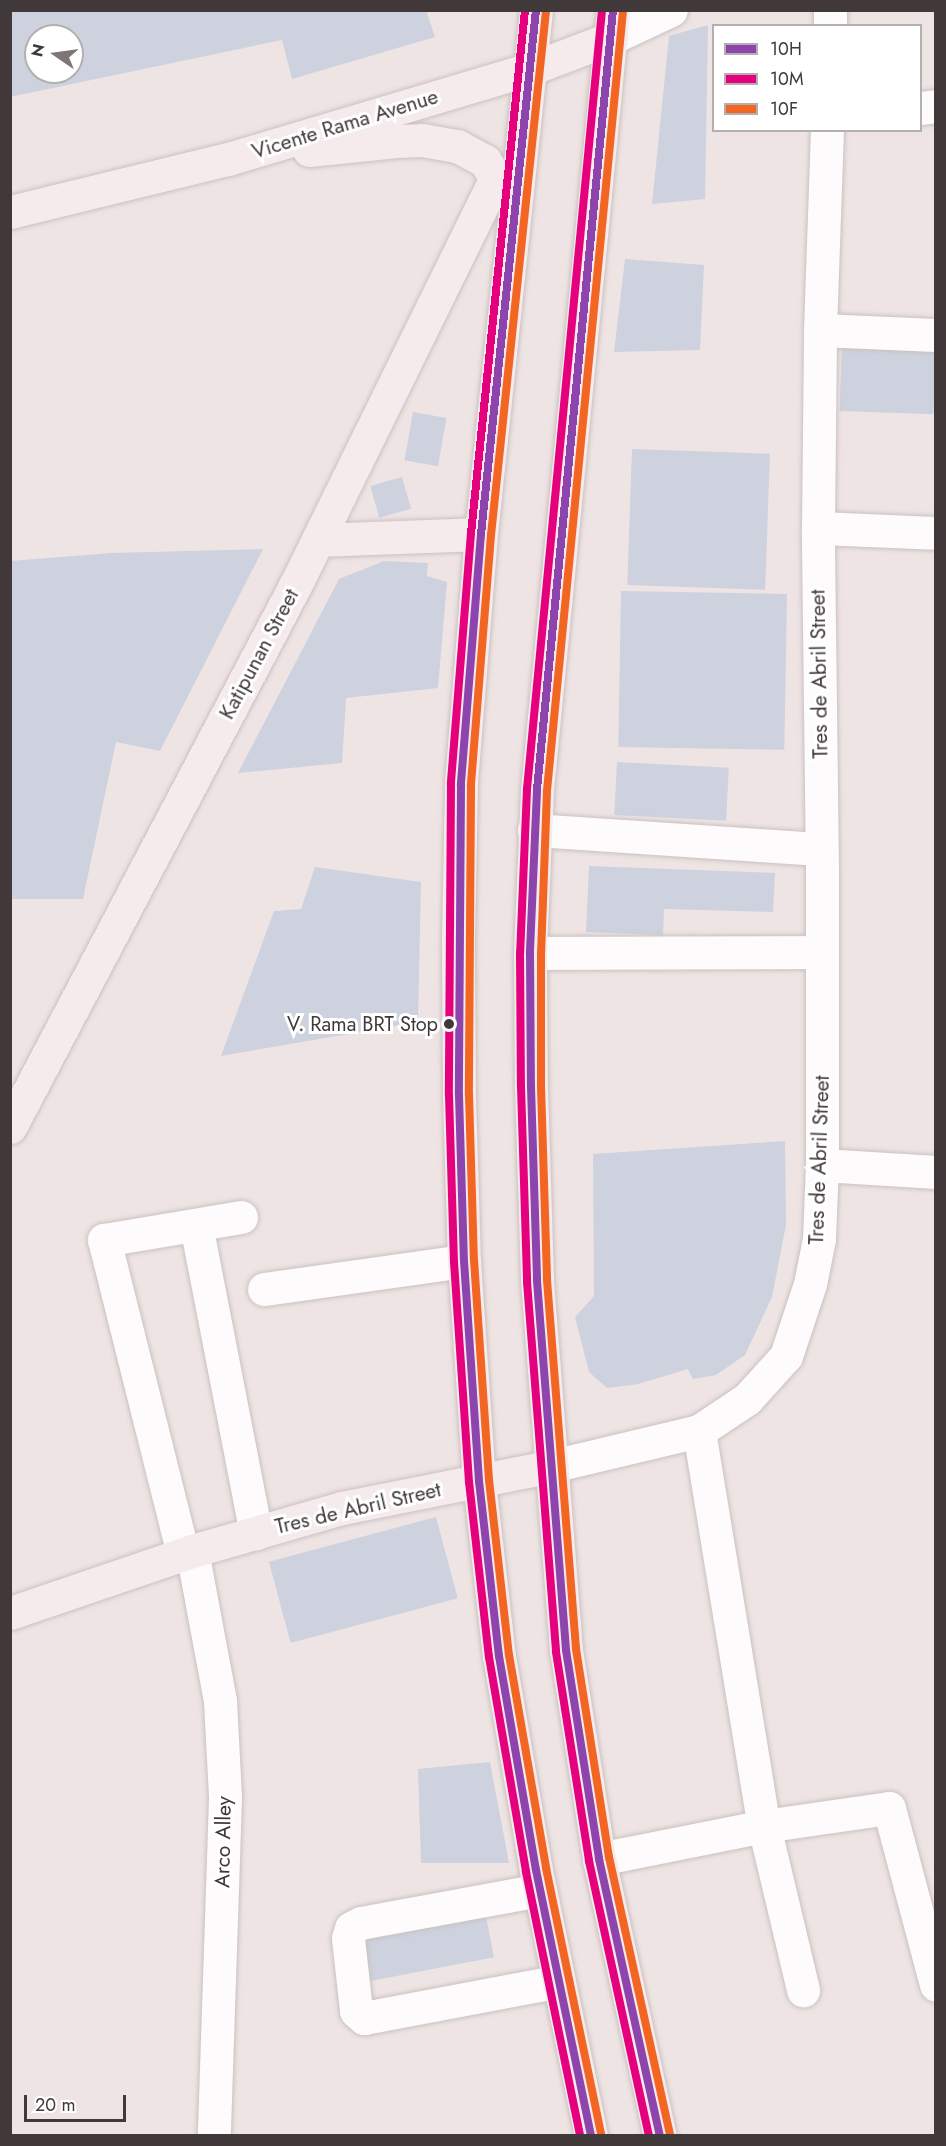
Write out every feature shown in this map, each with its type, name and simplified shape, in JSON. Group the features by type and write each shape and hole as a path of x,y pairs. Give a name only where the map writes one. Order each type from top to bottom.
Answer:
{"main road":[{"path":"536,10 481,534 461,785 458,960 464,1261 479,1481 499,1656 540,1890 591,2136"},
{"path":"612,24 534,830 530,953 537,1281 566,1650 599,1859 655,2134"},
{"name":"Vicente Rama Avenue","path":"10,212 228,159 530,69 612,24"},
{"path":"228,159 422,140 468,150 478,155 497,176 514,216"},
{"name":"Katipunan Street","path":"10,1126 318,540 497,176"},
{"path":"318,540 481,534"},
{"name":"Tres de Abril Street","path":"10,1613 188,1553 342,1508 552,1466"}],"street":[{"name":"Vicente Rama Avenue","path":"612,24 671,10"},
{"name":"Tres de Abril Street","path":"552,1466 699,1431 747,1399 786,1356 810,1284 819,1239 822,1165 818,528 820,330 827,132"},
{"path":"820,330 936,335"},
{"path":"818,528 936,533"},
{"path":"534,830 821,849"},
{"path":"530,953 821,952"},
{"path":"822,1165 936,1172"},
{"path":"241,1217 196,1225 256,1533"},
{"name":"Arco Alley","path":"196,1225 104,1240 188,1553 220,1701 225,1797 214,2136"},
{"path":"264,1289 464,1261"},
{"path":"699,1431 764,1826 803,1990"},
{"path":"599,1859 764,1826 889,1808 936,1985"},
{"path":"540,1890 361,1923 351,1928 348,1938 356,2011 364,2018 559,1981"}],"building":[{"path":"10,10 426,10 435,37 292,79 282,40 84,81 84,24 24,24 24,84 72,84 10,97"},
{"path":"708,25 705,199 652,204 669,36"},
{"path":"625,259 704,265 700,350 614,352"},
{"path":"842,341 936,344 933,414 840,411"},
{"path":"413,412 446,418 438,466 404,460"},
{"path":"632,449 770,454 765,590 627,585"},
{"path":"402,477 411,509 379,518 370,486"},
{"path":"263,549 160,751 116,742 83,899 10,899 10,561 111,553"},
{"path":"384,561 428,563 427,576 447,582 438,688 346,698 342,763 238,773 339,579"},
{"path":"621,591 787,594 784,750 618,747"},
{"path":"617,762 729,768 726,821 614,815"},
{"path":"589,866 775,873 773,912 664,909 663,935 586,932"},
{"path":"315,867 421,882 418,1022 221,1056 274,911 301,909"},
{"path":"785,1141 786,1225 772,1297 745,1355 716,1375 693,1379 688,1369 638,1384 607,1388 589,1372 575,1317 594,1296 593,1154"},
{"path":"436,1517 458,1598 291,1643 269,1562"},
{"path":"490,1762 509,1863 421,1863 418,1769"},
{"path":"485,1911 494,1957 369,1981 360,1935"}],"transit line":[{"name":"10M","path":"525,10 471,533 451,784 449,1095 454,1262 469,1482 489,1657 526,1872 580,2136"},
{"name":"10H","path":"536,10 481,534 461,785 459,1095 464,1261 479,1481 499,1656 536,1870 591,2136"},
{"name":"10M","path":"602,10 527,789 520,953 521,1087 527,1282 556,1652 589,1861 649,2136"},
{"name":"10H","path":"613,10 537,790 530,953 531,1087 537,1281 566,1650 599,1859 660,2136"},
{"name":"10F","path":"546,11 491,535 471,786 469,1095 474,1260 489,1480 509,1655 546,1868 601,2134"},
{"name":"10F","path":"623,11 547,791 541,953 541,1087 547,1280 576,1649 609,1857 670,2134"}],"place":[{"name":"V. Rama BRT Stop","path":"449,1024"}]}
